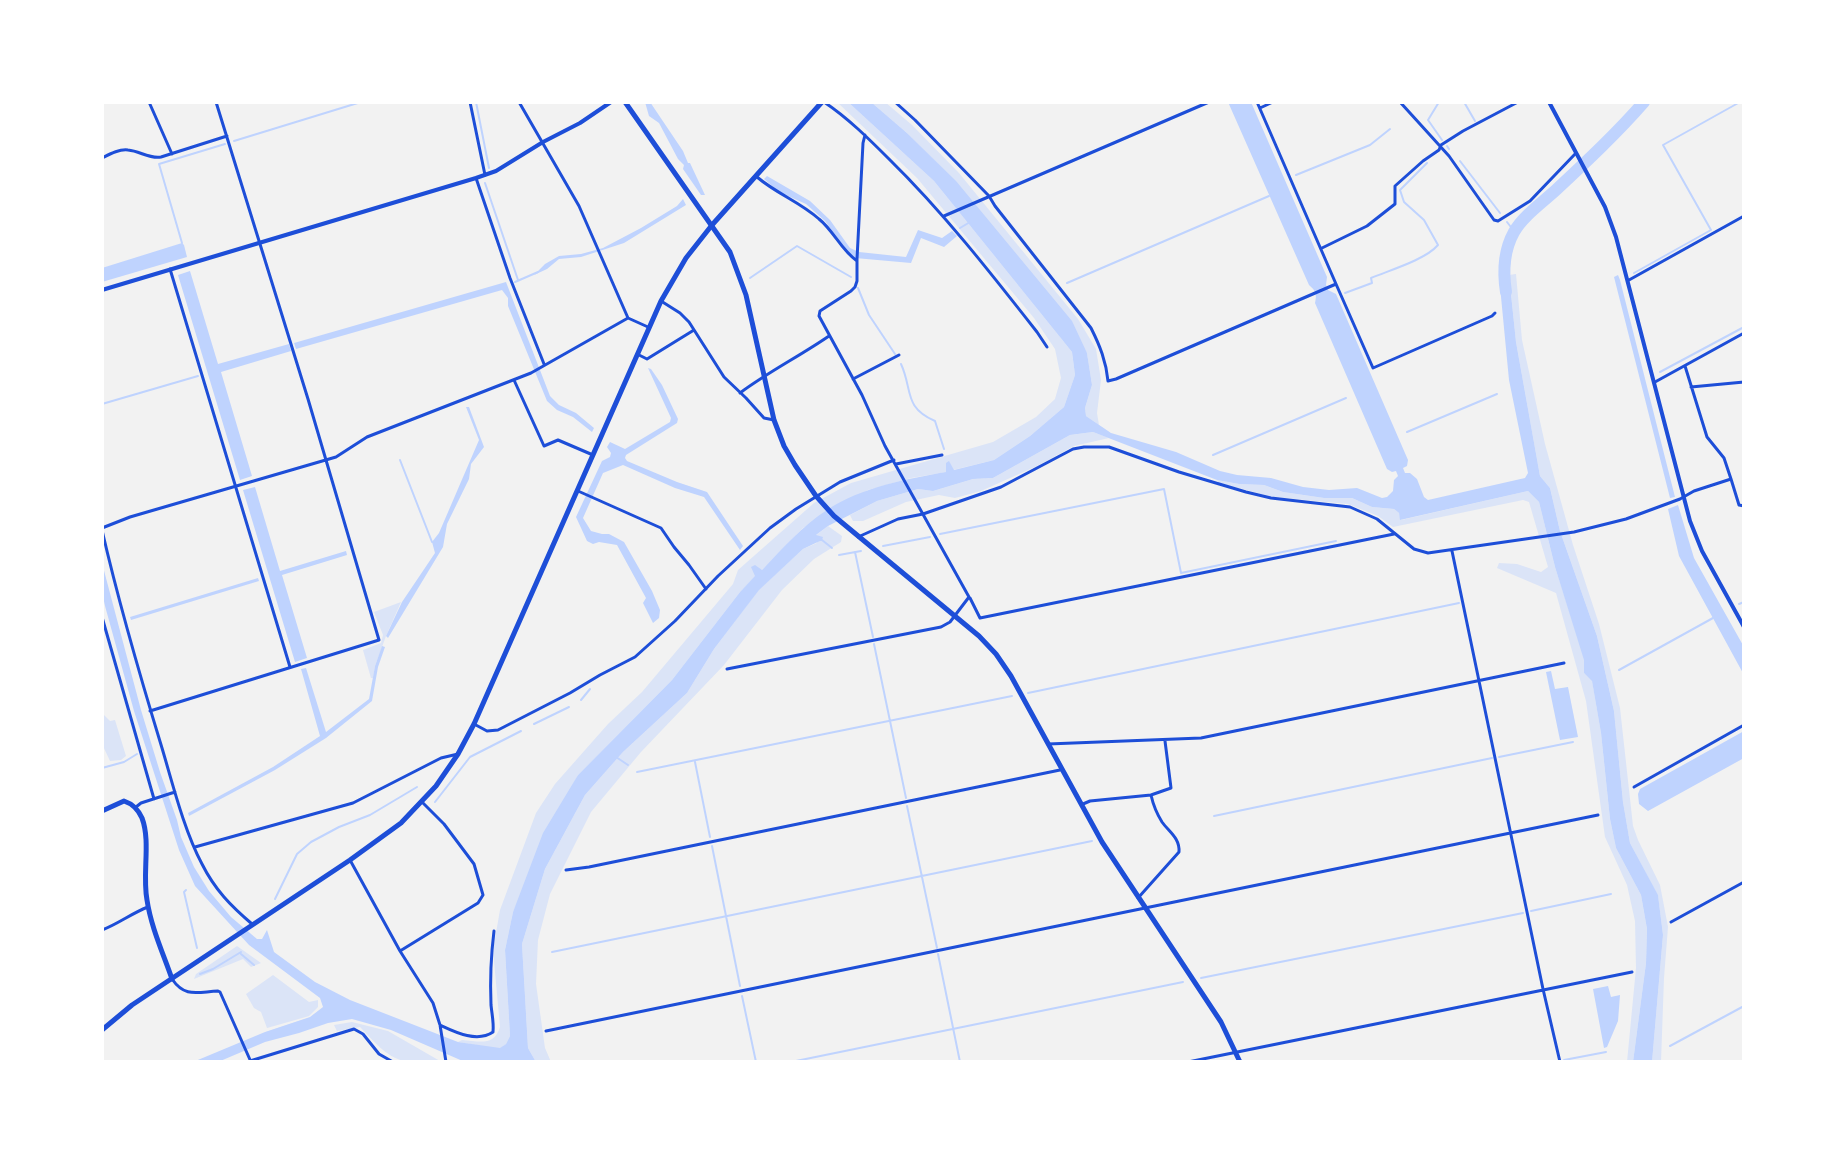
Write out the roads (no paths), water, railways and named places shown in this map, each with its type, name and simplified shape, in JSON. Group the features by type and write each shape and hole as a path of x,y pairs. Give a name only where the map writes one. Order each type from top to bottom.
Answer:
{"main road":[{"path":"625,102 730,252 746,295 774,420 795,465 834,516 979,636 996,654 1081,805 1138,898 1221,1022 1240,1062"},
{"path":"102,1030 132,1005 401,823 436,786 474,724 661,301 686,258 712,225 823,102"},
{"path":"102,811 124,801 136,807 143,823 148,907 172,979"}],"street":[{"path":"149,102 172,154"},
{"path":"150,711 379,640 216,102"},
{"path":"470,102 485,175"},
{"path":"519,102 579,206 628,318 649,328"},
{"path":"102,290 496,171 611,102"},
{"path":"823,102 865,135 914,183 944,216 1047,347"},
{"path":"895,102 988,197 1091,328 1101,348 1108,381 1336,284"},
{"path":"944,216 1209,102"},
{"path":"1257,102 1373,368 1495,313"},
{"path":"1260,108 1273,102"},
{"path":"1400,102 1449,156 1494,220 1498,221 1530,201 1576,153"},
{"path":"1322,248 1367,226 1395,204 1395,186 1441,145 1518,102"},
{"path":"1549,102 1605,207 1629,280 1690,521 1702,551 1744,627"},
{"path":"102,158 126,149 154,158 228,135"},
{"path":"865,135 857,281 855,287 820,311 819,315 980,618 1394,534"},
{"path":"755,176 774,192 803,205 824,223 848,255 857,260"},
{"path":"476,178 541,366"},
{"path":"1629,280 1744,216"},
{"path":"170,269 290,667"},
{"path":"661,301 680,313 724,377 764,418 774,420"},
{"path":"252,926 226,901 195,848 150,711 102,529 130,517 336,457 367,437 533,371 628,318"},
{"path":"637,354 647,359 694,330"},
{"path":"1655,382 1744,333"},
{"path":"740,393 829,336"},
{"path":"853,379 899,355"},
{"path":"1685,366 1707,437 1724,458 1739,505 1744,506"},
{"path":"514,380 544,446 558,440 593,455"},
{"path":"1691,387 1744,382"},
{"path":"858,537 898,519 1001,487 1073,449 1098,445 1271,498 1350,507 1377,519 1414,549 1428,553 1574,532 1626,519 1705,486 1731,479"},
{"path":"474,724 487,731 498,730 635,657 770,528 840,482 896,464 942,455"},
{"path":"578,491 661,528 706,589"},
{"path":"1452,551 1560,1062"},
{"path":"727,669 941,627 950,622 969,597"},
{"path":"102,617 154,799"},
{"path":"1048,744 1201,738 1564,663"},
{"path":"1634,787 1744,725"},
{"path":"1081,805 1090,801 1151,795 1171,788 1165,740"},
{"path":"195,848 353,803 441,758 458,754"},
{"path":"566,870 1061,769"},
{"path":"136,807 175,792"},
{"path":"1138,898 1179,852 1180,846 1161,821 1151,795"},
{"path":"400,951 478,903 483,895 474,864 444,824 422,802"},
{"path":"546,1031 1598,815"},
{"path":"350,860 400,951 433,1003 446,1062"},
{"path":"1671,922 1744,882"},
{"path":"102,930 148,907"},
{"path":"440,1026 461,1034 484,1037 493,1032 494,931"},
{"path":"1188,1062 1632,972"},
{"path":"172,979 182,991 220,992 250,1062 354,1029 360,1030 379,1054 393,1062"}],"water":[{"path":"645,102 650,102 683,151 705,195 701,195 683,169 684,165 659,123 649,116"},
{"path":"848,102 871,102 907,133 956,181 1072,321 1087,353 1092,385 1085,408 1086,416 1111,433 1176,452 1220,471 1271,478 1303,487 1329,490 1357,488 1382,498 1393,491 1394,480 1398,476 1396,471 1387,469 1315,303 1315,293 1228,102 1251,102 1327,277 1328,290 1336,294 1408,460 1403,468 1405,473 1417,479 1428,500 1525,478 1528,473 1509,380 1499,276 1509,275 1516,342 1540,476 1550,488 1560,531 1597,636 1614,711 1630,843 1658,895 1663,935 1652,1062 1633,1062 1646,963 1647,929 1641,895 1616,848 1592,681 1584,673 1584,660 1555,567 1539,502 1528,491 1400,520 1399,513 1394,509 1372,507 1352,498 1324,498 1283,492 1264,485 1217,480 1093,432 1070,435 993,478 973,479 933,491 918,489 877,501 816,535 823,537 822,540 803,549 759,590 714,649 687,693 623,752 585,795 545,869 522,944 528,1048 536,1062 465,1062 391,1030 352,1019 265,1042 218,1062 193,1062 310,1017 323,1007 320,998 249,945 195,886 179,850 134,711 105,606 102,563 141,710 181,837 209,891 231,917 257,939 262,939 267,930 274,952 315,982 350,1000 458,1042 500,1048 510,1036 505,950 513,912 543,833 578,775 672,680 755,576 751,567 755,565 762,570 809,523 841,502 885,485 946,472 949,461 954,470 994,460 1030,436 1064,407 1075,375 1072,352 934,181"},
{"path":"767,176 810,201 830,220 850,248 859,252 906,257 918,230 942,238 952,231 957,236 944,247 921,238 911,263 855,258 825,221 806,204 779,192 764,179"},
{"path":"683,199 686,205 624,243 581,257 559,259 534,275 559,256 603,248 677,206"},
{"path":"182,243 187,257 102,282 102,268"},
{"path":"190,271 218,364 289,344 291,351 221,372 252,476 240,480 178,275"},
{"path":"1618,275 1675,497 1670,498 1614,277"},
{"path":"506,282 550,396 594,428 592,432 547,401 508,306 508,298 502,290 296,349 294,343"},
{"path":"648,368 662,385 677,423 625,458 707,492 743,546 740,550 704,497 623,465 603,473 583,518 591,531 609,534 624,542 660,610 659,618 653,623 643,603 646,598 617,545 587,541 576,517 602,461 610,457 607,447 610,442 625,449 670,422 671,418"},
{"path":"466,407 469,407 484,447 471,464 469,479 447,524 443,547 388,638 386,636 402,602 435,553 432,542 439,533 479,440"},
{"path":"255,487 280,571 346,551 347,555 282,575 307,658 295,662 243,490"},
{"path":"1678,505 1694,558 1744,647 1744,675 1679,556 1668,509"},
{"path":"258,578 259,581 131,620 130,617"},
{"path":"382,646 385,647 372,701 326,738 275,770 189,816 188,813 273,767 320,736 301,669 306,668 326,732 369,699"},
{"path":"1551,671 1555,689 1568,687 1578,737 1560,740 1546,672"},
{"path":"1744,731 1744,758 1648,811 1639,804 1640,789"},
{"path":"1608,986 1611,997 1620,995 1618,1021 1604,1048 1593,989"}],"waterway":[{"path":"234,141 361,102"},
{"path":"476,102 489,168"},
{"path":"1439,102 1428,120 1442,140"},
{"path":"1464,102 1475,121"},
{"path":"1506,292 1506,254 1518,226 1602,147 1644,102"},
{"path":"1634,273 1711,230 1663,145 1740,102"},
{"path":"1296,175 1370,145 1390,129"},
{"path":"182,243 159,164 225,144"},
{"path":"1460,161 1500,213"},
{"path":"1345,293 1372,283 1371,278 1416,260 1438,245 1424,220 1404,202 1400,190 1427,163"},
{"path":"485,183 518,280"},
{"path":"1067,283 1269,196"},
{"path":"960,228 970,222"},
{"path":"1507,222 1514,231"},
{"path":"750,278 797,246 851,277"},
{"path":"515,282 538,272"},
{"path":"858,288 869,315 895,354"},
{"path":"1660,372 1744,327"},
{"path":"901,364 913,404 935,421 944,449"},
{"path":"102,404 198,376"},
{"path":"1407,432 1497,394"},
{"path":"1213,455 1346,398"},
{"path":"400,460 432,542"},
{"path":"940,534 1164,489 1181,573 1336,541"},
{"path":"883,546 930,537"},
{"path":"820,540 832,548"},
{"path":"839,555 861,551"},
{"path":"855,552 873,637"},
{"path":"1739,604 1744,602"},
{"path":"1028,693 1459,603"},
{"path":"1619,670 1713,618"},
{"path":"874,644 906,798"},
{"path":"581,700 590,689"},
{"path":"637,772 1012,696"},
{"path":"534,724 569,707"},
{"path":"435,802 470,757 521,731"},
{"path":"1499,757 1573,742"},
{"path":"102,768 124,762 137,754"},
{"path":"616,757 628,765"},
{"path":"1214,816 1492,758"},
{"path":"695,762 710,837"},
{"path":"275,899 297,854 311,842 370,815 417,787"},
{"path":"907,806 937,948"},
{"path":"552,952 1092,841"},
{"path":"712,846 740,986"},
{"path":"186,890 197,948"},
{"path":"1531,911 1611,894"},
{"path":"1201,978 1523,913"},
{"path":"200,974 241,952"},
{"path":"241,954 254,965"},
{"path":"938,954 960,1062"},
{"path":"791,1062 1183,982"},
{"path":"742,996 756,1062"},
{"path":"1670,1046 1744,1006"},
{"path":"1564,1060 1606,1052"}]}
